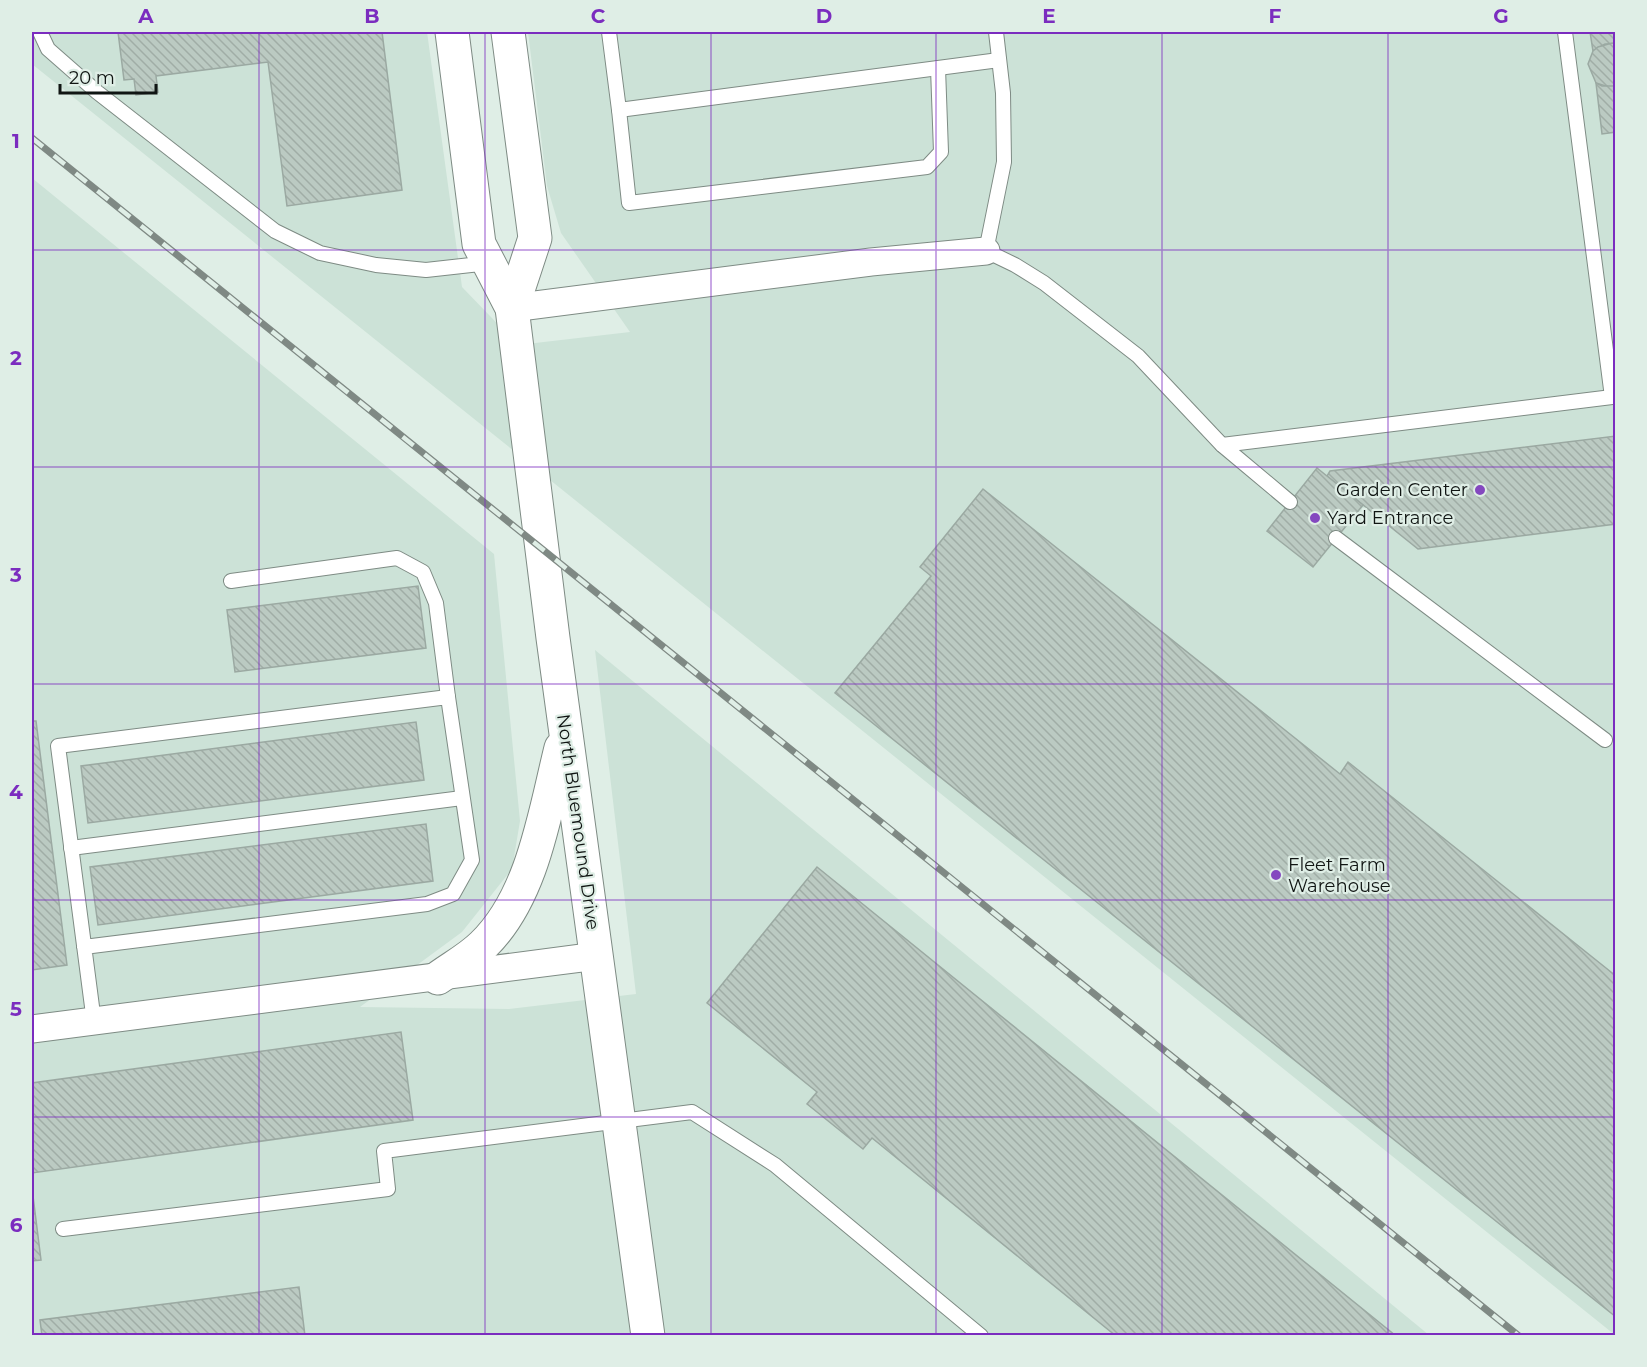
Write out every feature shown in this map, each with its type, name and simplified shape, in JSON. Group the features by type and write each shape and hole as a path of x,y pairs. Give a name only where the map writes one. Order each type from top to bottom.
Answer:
{"main road":[{"name":"North Bluemound Drive","path":"452,32 479,244 512,308 648,1335"},
{"name":"North Bluemound Drive","path":"508,32 535,238 512,308"},
{"path":"438,978 483,945 506,914 525,880 539,839 566,728"}],"street":[{"path":"512,308 871,262 986,251"},
{"path":"32,1029 597,956"}],"lane":[{"path":"40,32 48,49 97,92 198,174 275,231 320,253 376,265 426,270 489,263"},
{"path":"609,32 629,203 927,167 941,152 938,68"},
{"path":"996,32 1003,93 1004,162 986,251 1044,283 1138,356 1222,445 1290,502"},
{"path":"1222,445 1612,397 1565,32"},
{"path":"619,110 999,60"},
{"path":"1336,538 1605,740"},
{"path":"84,947 427,904 453,894 472,860 436,603 423,572 397,558 231,581"},
{"path":"94,1022 58,746 448,697"},
{"path":"71,848 462,798"},
{"path":"63,1230 388,1189 384,1151 692,1112 775,1165 981,1335"}],"shaded area":[{"path":"32,32 427,32 462,287 518,345 630,332 561,233 547,186 528,32 1615,32 1615,1335 32,64"},
{"path":"32,178 494,554 520,821 512,869 462,932 360,1007 509,1009 636,994 595,650 1429,1335 32,1335"}],"building":[{"path":"118,32 382,32 402,190 287,206 268,62 156,76 158,92 136,95 134,79 124,80"},
{"path":"1590,32 1616,32 1616,44 1605,44 1593,51"},
{"path":"1612,43 1616,44 1616,86 1609,87 1596,83 1588,64 1593,51"},
{"path":"1596,83 1602,86 1616,86 1616,132 1602,134"},
{"name":"Garden Center","path":"1616,436 1616,524 1418,549 1327,476 1330,471"},
{"name":"Yard Entrance","path":"1317,468 1363,505 1313,567 1267,531"},
{"name":"Fleet Farm Warehouse","path":"983,489 1340,774 1348,762 1616,976 1616,1317 835,693 931,576 920,567"},
{"path":"418,586 426,648 235,672 227,610"},
{"path":"32,721 36,721 67,965 32,970"},
{"path":"416,722 424,780 88,823 81,766"},
{"path":"426,824 433,881 98,925 90,867"},
{"path":"817,867 1396,1336 1116,1336 872,1138 863,1149 807,1104 817,1092 707,1003"},
{"path":"401,1032 413,1120 32,1173 32,1083"},
{"path":"32,1188 41,1260 32,1261"},
{"path":"299,1287 305,1336 42,1336 40,1320"}],"railway":[{"path":"32,138 1519,1336"}],"place":[{"name":"Garden Center","path":"1480,490"},
{"name":"Yard Entrance","path":"1315,518"},
{"name":"Fleet Farm Warehouse","path":"1276,875"}]}
